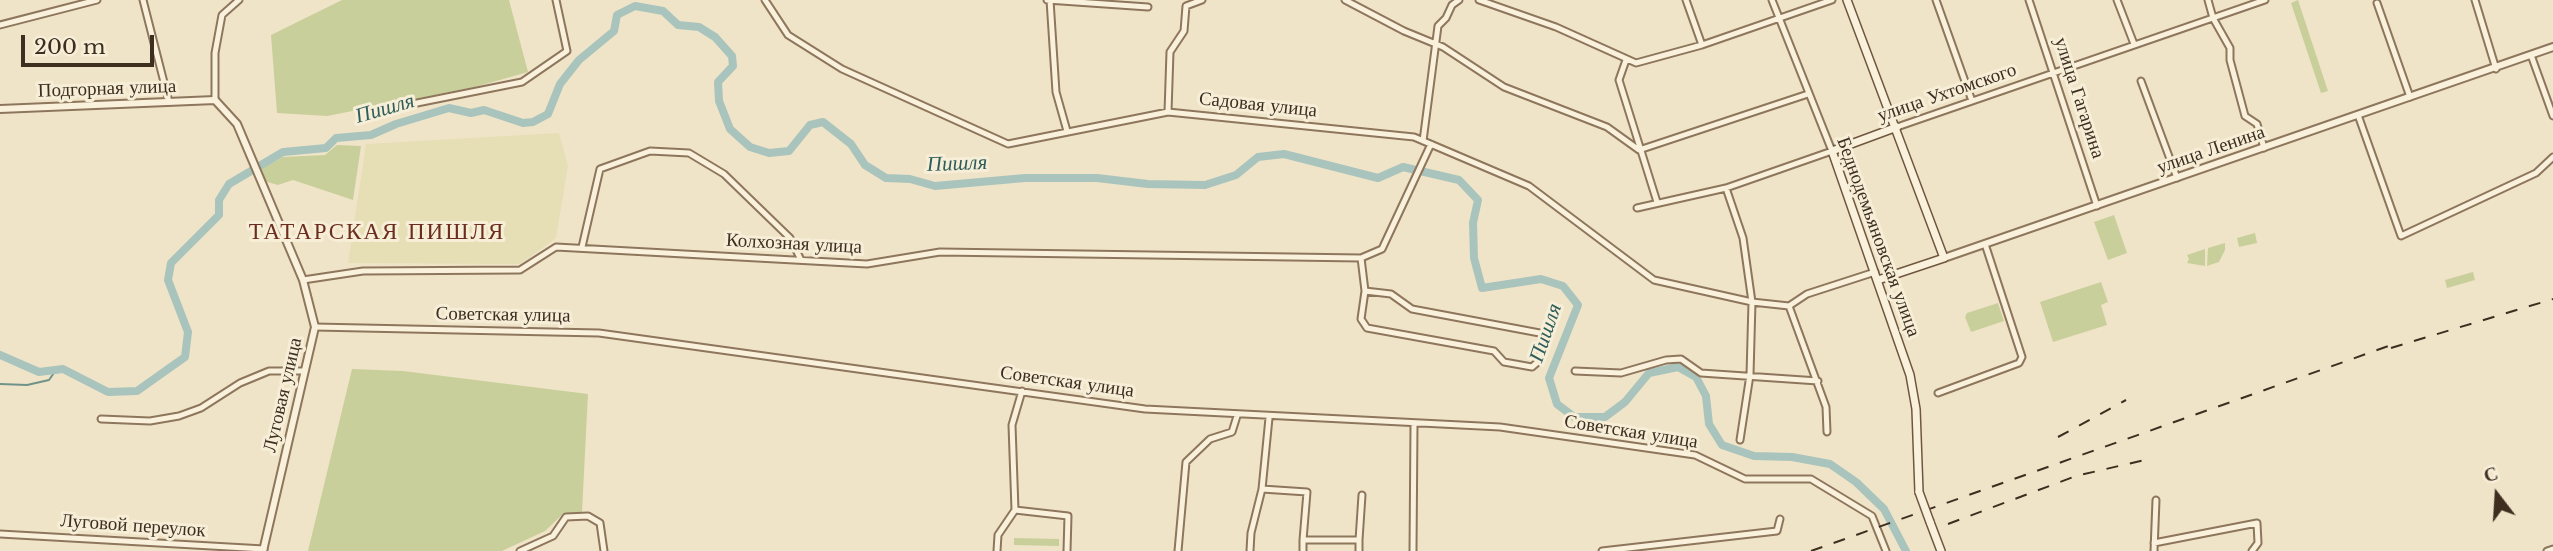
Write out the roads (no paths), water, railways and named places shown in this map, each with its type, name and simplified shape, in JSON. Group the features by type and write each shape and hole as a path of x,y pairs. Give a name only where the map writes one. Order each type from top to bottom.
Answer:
{"main road":[{"path":"1847,0 1897,127 1944,258"},
{"name":"улица Ухтомского","path":"1832,151 1897,127"},
{"name":"Беднодемьяновская улица","path":"1832,151 1913,388 1919,492 1941,551"},
{"name":"улица Ленина","path":"1876,276 1944,258"}],"street":[{"path":"0,26 97,0"},
{"path":"142,0 169,102"},
{"path":"215,100 215,53 222,15 239,0"},
{"path":"387,109 522,82 567,51 556,0"},
{"name":"Садовая улица","path":"765,0 788,35 842,69 1008,144 1168,112 1414,137 1529,186 1654,280 1752,302"},
{"path":"1067,131 1056,92 1049,0 1148,7"},
{"path":"1168,112 1170,52 1184,31 1186,6 1202,0"},
{"path":"1345,0 1404,31 1436,43 1504,87 1607,127 1641,149"},
{"path":"1423,141 1438,26 1446,18 1452,5 1459,0"},
{"path":"1479,0 1556,27 1636,63 1780,20 1832,0"},
{"path":"1686,0 1702,45"},
{"name":"Беднодемьяновская улица","path":"1772,0 1832,151"},
{"path":"1936,0 1972,100"},
{"name":"улица Гагарина","path":"2029,0 2097,206"},
{"path":"2117,0 2134,44"},
{"path":"2208,0 2213,18 2230,48 2230,60 2245,116 2258,124 2264,148"},
{"name":"улица Ухтомского","path":"1897,127 2265,0"},
{"path":"2475,0 2496,69"},
{"path":"2376,3 2410,97"},
{"name":"улица Ленина","path":"1944,258 2496,69 2553,47"},
{"path":"2531,55 2553,116"},
{"path":"1626,60 1619,80 1657,202"},
{"path":"2141,81 2177,178"},
{"path":"1641,149 1808,94"},
{"name":"Подгорная улица","path":"0,109 215,100"},
{"name":"Луговая улица","path":"215,100 237,124 303,280 315,327 263,550"},
{"path":"2358,115 2401,236 2536,173 2553,157"},
{"path":"1365,290 1391,294 1412,309 1545,334 1539,361 1532,367 1504,362 1494,351 1367,328 1361,319 1365,290 1361,258 1382,249 1431,145"},
{"path":"582,247 600,169 650,151 689,153 724,174 790,238 801,260"},
{"name":"улица Ухтомского","path":"1637,208 1726,188 1832,151"},
{"path":"1726,188 1743,238 1752,302 1750,375 1740,440"},
{"path":"1938,393 2018,363 2022,357 1984,244"},
{"name":"Колхозная улица","path":"303,280 363,271 520,270 556,247 867,264 940,252 1361,258"},
{"name":"улица Ленина","path":"1789,306 1807,294 1876,276"},
{"path":"1752,302 1789,306 1826,407 1827,432"},
{"name":"Советская улица","path":"315,327 598,334 1145,409 1269,418 1513,429 1695,455 1745,479 1811,479 1872,516 1886,551"},
{"path":"1575,371 1621,373 1667,360 1681,359 1701,373 1818,381"},
{"path":"101,419 150,421 179,415 201,408 240,383 270,371 304,371"},
{"path":"997,551 998,536 1015,510 1012,425 1022,391"},
{"path":"1178,551 1186,462 1210,439 1232,432 1237,416"},
{"path":"1250,551 1251,533 1262,489 1269,418"},
{"path":"1413,551 1414,425"},
{"path":"1262,489 1307,492 1303,551"},
{"path":"1359,551 1362,495"},
{"path":"2154,551 2156,500"},
{"path":"1015,510 1068,516 1067,551"},
{"path":"520,551 553,536 566,517 588,516 600,523 604,551"},
{"path":"1602,551 1776,531 1780,519"},
{"path":"2154,543 2257,523 2259,543 2252,551"},
{"name":"Луговой переулок","path":"0,534 263,550"},
{"path":"1303,540 1359,540"},
{"path":"2547,551 2553,549"}],"waterway":[{"name":"Пишля","path":"0,355 39,372 63,369 108,392 137,391 185,357 188,332 168,280 171,263 219,215 219,200 229,184 283,152 326,148 336,138 371,135 396,124 449,108 471,113 484,110 523,123 533,122 548,114 560,84 579,60 614,31 617,15 635,6 663,11 678,25 699,27 715,37 732,56 733,66 718,82 719,101 730,129 750,147 769,153 789,151 810,125 823,122 851,144 865,165 886,178 910,179 935,186 1025,178 1097,178 1148,184 1205,185 1236,175 1258,157 1284,154 1378,178 1403,167 1459,180 1478,200 1473,223 1474,258 1482,288 1541,279 1563,286 1578,305 1549,378 1557,404 1574,417 1605,417 1625,402 1649,373 1678,367 1696,377 1706,396 1709,424 1722,445 1754,456 1792,457 1830,464 1856,482 1884,509 1906,551"},
{"path":"0,384 27,385 49,380 56,370"}],"railway":[{"path":"2391,348 2553,299"},
{"path":"1811,551 2397,343"},
{"path":"2058,437 2126,400"},
{"path":"1948,524 2076,476 2153,458"}],"district":[{"name":"ТАТАРСКАЯ ПИШЛЯ","path":"377,233"}]}
